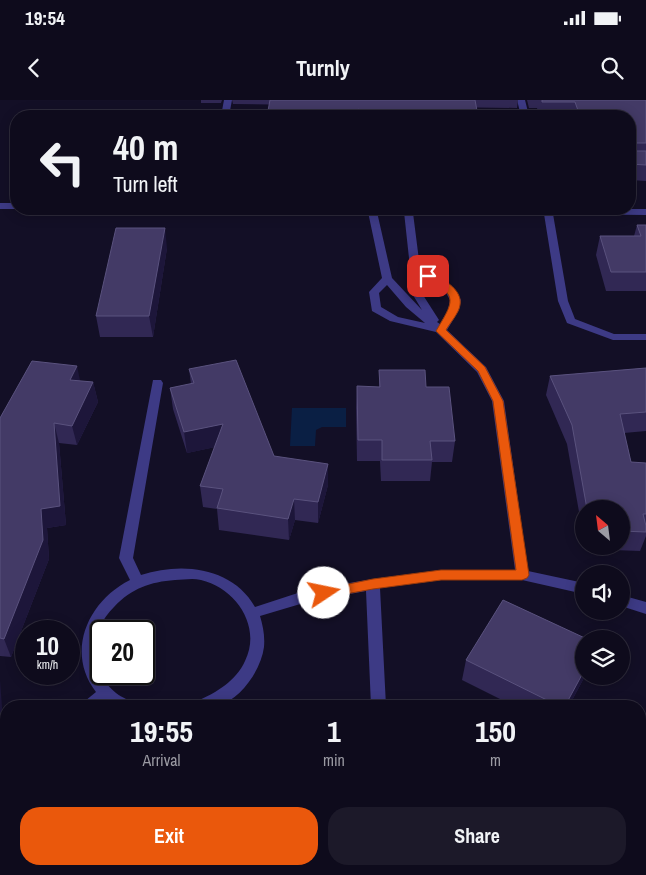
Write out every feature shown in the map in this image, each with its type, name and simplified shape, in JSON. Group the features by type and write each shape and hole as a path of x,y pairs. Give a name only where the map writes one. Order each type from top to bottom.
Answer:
{"street":[{"path":"373,215 387,279 410,306 441,331 482,370 498,401 522,575"},
{"path":"409,215 418,295 441,331"},
{"path":"550,215 562,302 571,321 613,337 646,337"},
{"path":"415,269 442,282 454,295 456,306 441,331"},
{"path":"387,279 374,292 376,309 394,319 441,331"},
{"path":"136,581 126,558 157,383"},
{"path":"115,700 99,686 88,664 88,639 98,615 116,595 136,581 160,575 201,574 226,583 239,594 254,614 258,642 250,667 242,679 217,700"},
{"path":"254,614 307,596 373,584 441,575 522,575 575,586"},
{"path":"373,584 379,700"},
{"path":"630,604 645,611"},
{"path":"97,700 106,692"}],"water":[{"path":"292,408 346,408 346,427 322,427 316,430 315,446 290,446"}],"building":[{"path":"270,100 475,100 477,110 359,109 268,110"},
{"path":"542,100 646,100 646,143 636,143 636,110 578,110 575,102 542,102"},
{"path":"636,151 646,151 646,165 636,164"},
{"path":"637,225 646,225 646,272 611,272 600,236 641,236"},
{"path":"116,228 165,228 149,316 96,316"},
{"path":"236,360 274,456 328,464 318,502 294,499 288,519 217,508 223,489 200,486 223,424 184,432 170,388 194,383 189,369"},
{"path":"32,361 77,366 70,380 93,382 72,426 54,423 60,506 41,509 43,540 4,639 0,638 0,418"},
{"path":"646,368 646,412 620,414 631,462 646,463 646,514 643,514 646,532 630,531 630,500 585,500 572,425 550,376"},
{"path":"379,370 425,370 426,387 449,387 455,441 430,441 432,460 382,460 382,440 358,440 357,386 380,387"},
{"path":"503,600 575,633 576,685 568,700 547,700 466,660"}],"route":[{"path":"324,593 441,575 522,575 498,401 482,370 441,331 456,306 454,295 442,282 428,276"}]}
